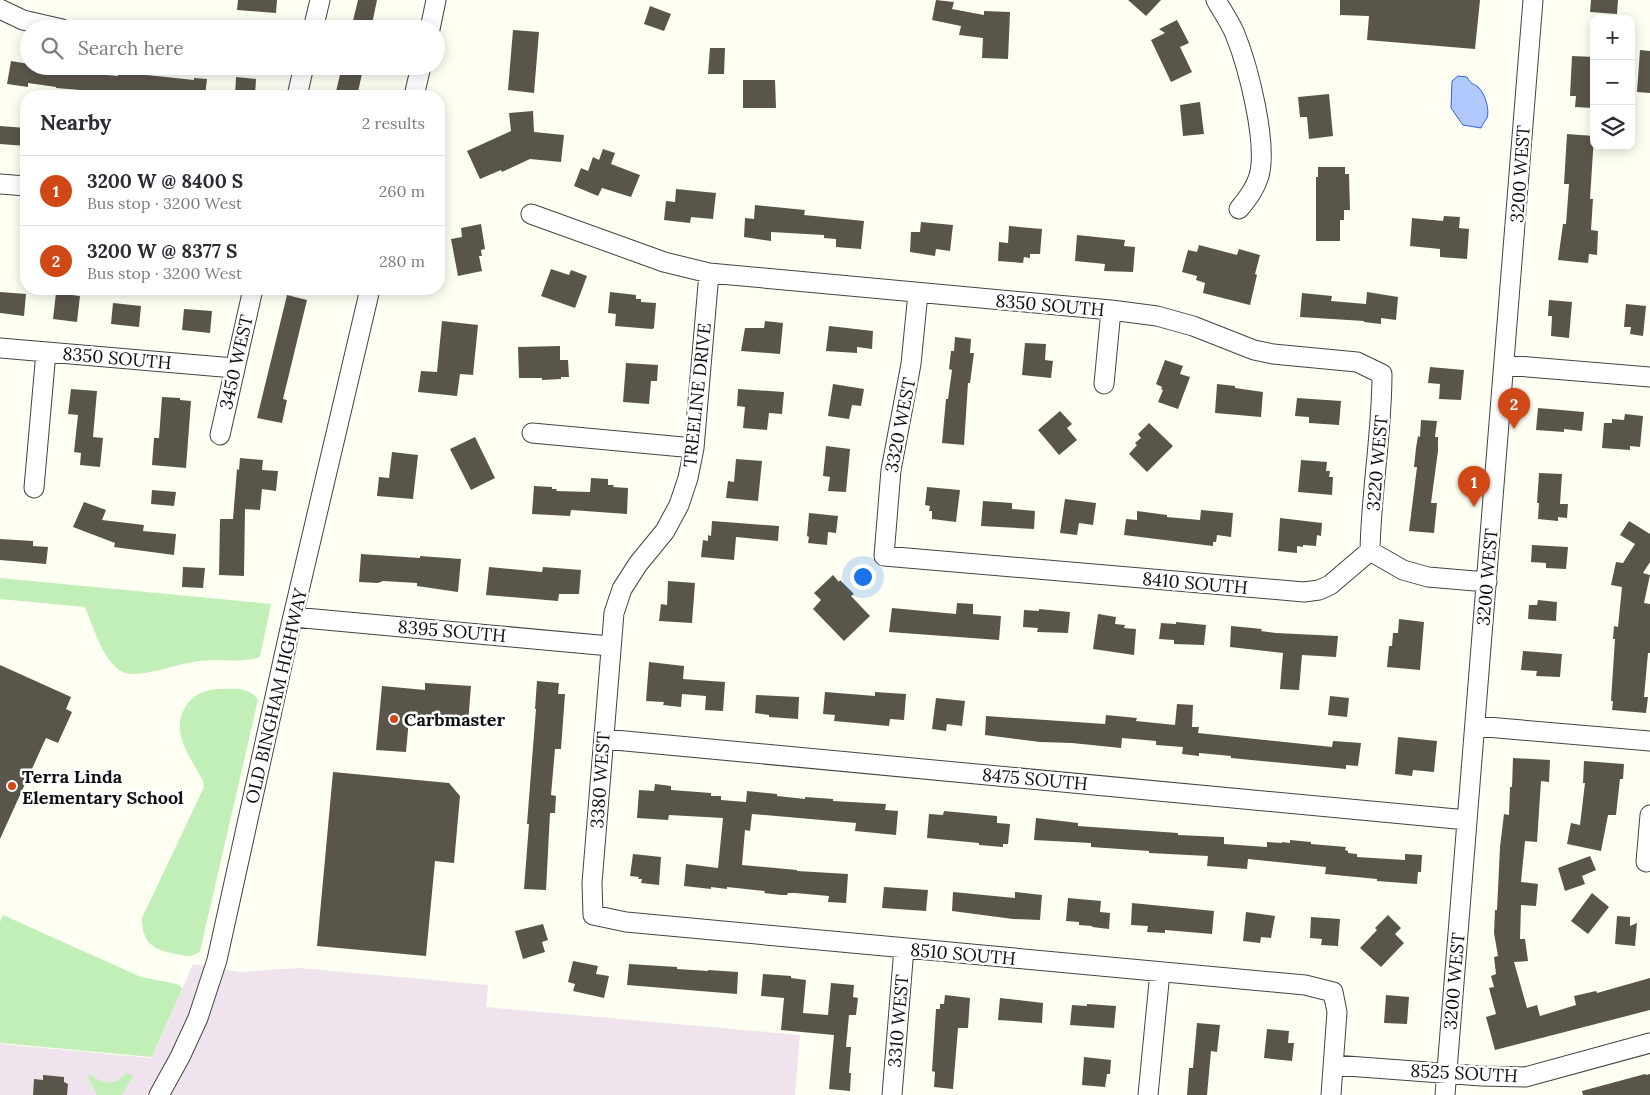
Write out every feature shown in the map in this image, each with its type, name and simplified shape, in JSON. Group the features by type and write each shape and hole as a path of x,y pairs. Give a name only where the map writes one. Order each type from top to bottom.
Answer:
{"street":[{"path":"315,20 320,0"},
{"path":"432,20 436,0"},
{"path":"1216,0 1234,33 1247,70 1260,138 1262,160 1259,177 1252,193 1239,209"},
{"name":"3200 WEST","path":"1445,1095 1534,0"},
{"path":"0,9 23,20"},
{"path":"298,90 302,75"},
{"path":"415,90 419,75"},
{"path":"0,184 20,186"},
{"name":"8350 SOUTH","path":"531,214 664,262 709,274 1111,310 1157,316 1193,326 1254,350 1273,354 1356,362 1382,374"},
{"name":"TREELINE DRIVE","path":"610,646 614,613 622,589 638,564 665,531 679,505 688,478 694,448 709,274"},
{"name":"3320 WEST","path":"884,556 890,470 911,364 918,293"},
{"name":"3450 WEST","path":"220,435 252,295"},
{"name":"OLD BINGHAM HIGHWAY","path":"159,1095 180,1057 198,1018 215,968 293,616 369,295"},
{"path":"1104,384 1111,310"},
{"name":"8350 SOUTH","path":"0,348 234,368"},
{"path":"34,488 46,352"},
{"path":"1504,365 1650,377"},
{"name":"3220 WEST","path":"1370,551 1382,402 1382,374"},
{"path":"532,433 694,448"},
{"path":"1370,551 1403,570 1428,577 1487,582"},
{"name":"8410 SOUTH","path":"884,556 1304,592 1319,590 1330,585 1370,551"},
{"name":"8395 SOUTH","path":"293,616 610,646"},
{"name":"3380 WEST","path":"593,915 592,883 610,646"},
{"path":"1475,726 1650,740"},
{"name":"8475 SOUTH","path":"604,739 1467,820"},
{"path":"1646,862 1650,815"},
{"name":"8510 SOUTH","path":"593,915 626,922 1305,985 1334,992 1337,1012 1334,1065"},
{"name":"3310 WEST","path":"892,1095 904,948"},
{"path":"1148,1095 1160,972"},
{"name":"8525 SOUTH","path":"1334,1065 1447,1074 1525,1077 1650,1043"},
{"path":"1331,1095 1334,1065"}],"shaded area":[{"path":"193,964 240,972 299,968 488,985 486,1007 800,1035 795,1095 0,1095 0,1044 152,1058"}],"green space":[{"path":"0,578 271,604 258,658 185,663 148,673 133,674 115,667 108,659 85,607 0,599"},
{"path":"217,689 245,690 258,700 200,951 192,956 187,956 156,948 151,944 144,934 142,918 204,787 203,781 187,752 180,732 183,712 195,696 205,691"},
{"path":"3,915 141,977 177,984 181,987 182,989 152,1057 0,1043 0,922"},
{"path":"126,1073 133,1076 122,1095 97,1095 88,1077 90,1074 95,1078 110,1083 118,1080"}],"water":[{"path":"1458,76 1467,77 1471,83 1481,90 1485,97 1488,115 1481,128 1463,125 1451,108 1452,81"}],"building":[{"path":"238,0 277,0 276,13 237,10"},
{"path":"358,0 377,0 373,20 353,20"},
{"path":"936,0 954,2 952,9 984,15 984,11 1010,12 1008,59 982,58 983,38 959,35 961,26 932,20"},
{"path":"1128,0 1161,0 1146,16"},
{"path":"1340,0 1480,0 1475,49 1367,40 1369,16 1340,15"},
{"path":"1591,0 1618,0 1617,14 1590,12"},
{"path":"650,6 671,14 664,31 644,24"},
{"path":"1177,20 1189,43 1180,47 1192,72 1171,82 1151,40 1165,33 1159,29"},
{"path":"513,30 539,32 534,93 508,90"},
{"path":"710,48 725,48 724,74 708,74"},
{"path":"1640,50 1650,51 1650,93 1637,92"},
{"path":"1572,56 1590,57 1590,108 1575,107 1576,96 1570,96"},
{"path":"11,61 20,62 20,75 146,75 194,80 194,78 207,79 206,90 80,90 28,83 28,87 7,84"},
{"path":"340,75 362,75 358,90 336,90"},
{"path":"236,77 256,79 255,90 235,90"},
{"path":"743,80 775,80 776,108 743,108"},
{"path":"1329,94 1333,136 1309,139 1307,117 1300,117 1298,97"},
{"path":"1200,102 1204,134 1183,136 1180,105"},
{"path":"533,111 534,132 564,135 561,162 530,159 502,172 501,170 480,179 467,151 511,131 509,113"},
{"path":"0,126 20,128 20,146 0,144"},
{"path":"1567,134 1590,136 1590,150 1593,150 1590,199 1593,199 1591,230 1598,231 1597,255 1589,254 1588,263 1558,260 1563,224 1566,224 1569,184 1564,184"},
{"path":"603,149 615,153 611,164 640,175 631,197 602,188 598,196 574,186 581,168 588,171 593,157 599,160"},
{"path":"1318,167 1345,167 1345,174 1349,174 1350,210 1344,210 1344,220 1340,220 1340,241 1316,241 1316,177 1318,177"},
{"path":"676,189 716,193 713,219 691,217 690,223 664,220 666,201 675,202"},
{"path":"755,205 805,210 804,215 864,221 861,249 836,247 836,239 824,238 824,235 771,232 771,241 744,237 745,218 754,219"},
{"path":"1444,216 1460,217 1459,228 1469,229 1467,259 1440,257 1440,249 1410,246 1412,218 1443,221"},
{"path":"921,222 953,225 950,251 936,249 935,256 910,252 911,232 920,232"},
{"path":"481,224 485,249 481,250 482,256 479,256 482,271 458,276 451,239 462,237 461,228"},
{"path":"1009,226 1042,229 1040,254 1030,254 1030,258 1024,257 1023,263 998,261 999,242 1008,243"},
{"path":"1077,235 1125,240 1124,246 1135,247 1133,272 1104,271 1105,264 1075,261"},
{"path":"1199,245 1237,255 1239,249 1260,255 1250,305 1203,293 1205,283 1196,280 1197,276 1182,272 1188,250 1197,252"},
{"path":"551,269 569,275 571,270 587,276 575,308 541,296"},
{"path":"0,292 26,295 24,316 0,313"},
{"path":"610,292 636,295 636,299 641,299 641,302 656,303 654,328 615,326 616,314 608,313"},
{"path":"1367,292 1398,297 1396,320 1381,318 1381,324 1364,321 1300,317 1302,293 1332,296 1331,301 1366,304"},
{"path":"56,295 80,296 77,322 53,319"},
{"path":"287,295 307,300 283,399 287,400 282,423 257,418"},
{"path":"1549,300 1572,302 1569,338 1551,336 1552,316 1548,316"},
{"path":"113,303 141,306 139,327 111,324"},
{"path":"1626,304 1646,306 1643,336 1630,334 1631,327 1624,327"},
{"path":"184,309 212,311 210,333 182,330"},
{"path":"442,321 478,325 473,375 460,374 457,396 418,392 421,371 437,372"},
{"path":"765,321 783,323 780,354 741,351 745,328 764,328"},
{"path":"829,326 873,331 872,349 857,347 857,353 826,351"},
{"path":"955,337 971,339 970,353 974,353 970,383 968,383 964,445 942,443 946,399 948,399 952,370 949,369 951,351 954,351"},
{"path":"1025,343 1046,344 1045,360 1053,361 1051,378 1022,375"},
{"path":"560,346 560,360 568,360 569,377 542,380 542,378 519,378 518,347"},
{"path":"1165,360 1183,366 1180,374 1190,377 1178,409 1158,402 1163,390 1161,389 1162,387 1156,384"},
{"path":"626,363 658,365 657,381 651,381 649,404 623,402"},
{"path":"1430,367 1464,370 1461,400 1439,399 1440,384 1428,383"},
{"path":"833,384 864,389 861,406 852,405 849,419 828,416"},
{"path":"1217,384 1263,392 1261,417 1215,413"},
{"path":"71,389 97,391 93,437 103,438 100,467 80,465 81,453 74,452 78,415 68,414"},
{"path":"738,389 784,392 782,414 769,413 767,430 743,428 745,407 737,406"},
{"path":"162,397 191,401 186,468 152,465 154,438 159,438"},
{"path":"1297,398 1341,401 1339,425 1309,423 1309,417 1295,416"},
{"path":"1538,408 1584,412 1582,431 1564,429 1564,432 1536,430"},
{"path":"1060,411 1072,424 1067,428 1077,440 1059,455 1038,430"},
{"path":"1625,414 1643,416 1640,447 1630,446 1630,450 1602,448 1604,423 1612,423 1612,419 1624,420"},
{"path":"1421,420 1437,421 1435,437 1438,437 1438,451 1431,503 1437,503 1434,533 1409,531 1417,467 1414,467 1416,448 1418,436 1420,437"},
{"path":"1149,423 1173,446 1147,472 1129,454 1137,445 1135,443 1141,438 1138,434"},
{"path":"475,437 495,478 471,490 450,449"},
{"path":"826,446 850,449 846,492 828,491 830,477 823,476"},
{"path":"392,452 418,455 413,499 377,496 379,477 389,478"},
{"path":"240,458 263,460 262,470 278,471 276,491 262,489 260,510 245,509 244,576 219,575 220,519 233,519 237,469 239,470"},
{"path":"736,459 762,461 758,501 726,498 728,481 734,482"},
{"path":"1301,460 1327,462 1326,471 1330,471 1329,477 1333,477 1332,495 1298,492"},
{"path":"1539,473 1562,474 1560,504 1568,504 1567,518 1558,517 1558,521 1538,519"},
{"path":"591,478 608,479 608,485 628,488 627,514 571,510 570,516 532,514 534,486 552,487 552,489 557,489 556,491 590,492"},
{"path":"927,487 960,490 956,522 932,519 932,511 929,511 930,506 925,505"},
{"path":"152,490 176,492 174,506 151,504"},
{"path":"1065,499 1096,503 1093,525 1079,523 1077,535 1060,533"},
{"path":"983,501 1012,503 1012,509 1035,511 1034,529 981,526"},
{"path":"84,502 106,510 102,520 144,525 143,531 176,534 174,555 114,547 115,543 73,527"},
{"path":"1201,510 1233,513 1231,537 1217,535 1213,546 1124,535 1126,519 1137,520 1137,511 1167,515 1167,517 1200,520"},
{"path":"809,513 838,516 836,533 828,532 827,545 808,543"},
{"path":"1280,518 1322,523 1321,536 1317,535 1316,546 1297,546 1297,553 1278,551"},
{"path":"712,521 779,526 778,541 736,537 734,560 701,557 703,540 708,541 708,535 711,536"},
{"path":"1629,521 1650,534 1650,562 1643,573 1650,575 1644,603 1650,604 1650,653 1648,653 1644,697 1648,697 1646,713 1612,710 1613,701 1611,701 1615,639 1613,639 1614,626 1618,627 1622,587 1611,585 1616,562 1623,563 1635,544 1620,535"},
{"path":"0,539 33,541 33,546 48,547 46,564 0,560"},
{"path":"1532,545 1568,547 1566,569 1546,568 1546,563 1531,562"},
{"path":"361,554 461,559 458,592 417,586 417,583 359,582"},
{"path":"183,567 205,568 203,588 182,587"},
{"path":"489,567 542,572 543,567 581,570 579,594 559,594 558,601 486,595"},
{"path":"833,575 854,594 851,596 870,616 844,641 813,609 821,600 814,593"},
{"path":"668,581 695,583 692,623 659,621 661,604 667,605"},
{"path":"1538,600 1557,602 1556,621 1528,619 1529,605 1537,605"},
{"path":"957,603 973,604 973,614 1001,616 999,640 889,632 892,608 956,614"},
{"path":"1039,609 1070,612 1068,633 1037,632 1038,628 1023,627 1024,610 1039,611"},
{"path":"1098,614 1116,617 1115,624 1125,625 1124,628 1136,629 1134,655 1093,649"},
{"path":"1399,619 1424,622 1420,670 1387,667 1389,646 1392,646 1393,633 1398,633"},
{"path":"1176,622 1206,625 1204,645 1174,644 1174,640 1159,639 1161,623 1176,624"},
{"path":"1231,626 1262,629 1261,631 1276,633 1338,636 1336,657 1302,655 1299,690 1280,689 1283,653 1230,647"},
{"path":"1523,651 1562,654 1560,677 1536,676 1537,671 1521,670"},
{"path":"649,662 684,666 683,679 725,682 723,711 705,710 706,696 682,694 681,707 663,705 664,702 646,701"},
{"name":"Terra Linda Elementary School","path":"0,665 71,697 66,709 72,712 58,743 46,738 0,839"},
{"path":"537,681 559,683 558,694 565,694 561,749 555,749 551,795 556,796 555,813 550,813 546,890 524,889"},
{"path":"425,683 471,686 468,723 409,719 406,752 376,750 382,686 425,690"},
{"path":"825,692 875,696 875,692 906,694 904,720 890,719 889,726 834,721 835,715 823,714"},
{"path":"756,695 799,697 798,719 769,717 769,715 755,713"},
{"path":"1330,696 1349,698 1347,717 1328,715"},
{"path":"936,698 965,701 962,726 947,724 946,731 932,729"},
{"path":"1177,704 1193,705 1192,727 1199,727 1198,733 1332,747 1333,741 1361,743 1358,766 1346,765 1346,769 1231,758 1231,756 1199,753 1199,756 1182,754 1183,747 1156,745 1156,741 1122,738 1121,748 1040,742 985,735 986,716 1105,724 1106,715 1137,718 1136,721 1175,725"},
{"path":"1398,737 1437,741 1434,772 1413,770 1412,776 1395,774"},
{"path":"1513,758 1550,760 1549,782 1541,781 1537,842 1525,841 1521,882 1538,884 1536,906 1521,905 1520,939 1525,939 1528,961 1514,962 1527,1008 1537,1005 1540,1016 1576,1005 1574,996 1596,991 1597,993 1650,978 1650,1010 1495,1050 1486,1017 1496,1014 1489,988 1494,987 1491,976 1496,974 1494,957 1498,956 1494,933 1495,910 1497,910 1500,847 1504,814 1509,815"},
{"path":"1584,761 1624,764 1623,779 1620,779 1616,815 1608,815 1601,851 1567,844 1571,823 1580,825 1585,783 1583,783"},
{"path":"333,772 449,783 460,796 454,863 435,861 426,956 317,946"},
{"path":"655,784 671,786 671,790 711,793 711,796 721,796 721,800 746,802 747,791 805,799 805,797 833,799 833,801 886,804 885,810 898,811 896,835 855,831 856,823 752,814 750,831 745,830 742,865 848,874 846,903 828,902 829,896 795,893 781,895 764,893 765,891 727,887 727,889 711,887 711,889 684,886 686,864 718,868 723,818 669,815 668,820 637,818 639,790 654,791"},
{"path":"944,811 997,816 997,823 1010,824 1008,844 1003,844 1003,847 927,838 929,814 943,815"},
{"path":"1036,818 1078,823 1078,826 1224,837 1224,844 1267,847 1267,842 1290,843 1290,840 1311,842 1311,844 1346,847 1345,850 1348,853 1357,854 1357,857 1405,860 1405,854 1422,855 1421,872 1418,872 1417,884 1325,874 1326,867 1248,859 1247,869 1207,866 1208,856 1149,853 1149,851 1091,847 1091,843 1034,840"},
{"path":"633,854 661,857 659,885 641,883 642,879 638,879 639,877 630,876"},
{"path":"1590,856 1596,870 1582,876 1585,884 1565,891 1558,868"},
{"path":"884,887 928,890 926,911 882,908"},
{"path":"953,892 1015,898 1015,892 1042,895 1040,920 1013,919 952,911"},
{"path":"1592,893 1609,907 1588,934 1571,921"},
{"path":"1068,898 1101,901 1100,912 1110,913 1109,929 1079,925 1079,922 1066,921"},
{"path":"1132,903 1214,911 1212,934 1165,930 1165,933 1147,932 1148,926 1131,925"},
{"path":"1246,912 1275,916 1271,938 1261,937 1260,943 1243,941"},
{"path":"1388,915 1401,928 1395,934 1404,943 1381,967 1360,948 1377,930 1375,928"},
{"path":"1617,916 1630,917 1630,926 1637,923 1635,946 1615,944"},
{"path":"1311,917 1340,919 1338,946 1321,945 1322,939 1310,938"},
{"path":"543,924 548,940 542,942 545,952 523,959 515,931"},
{"path":"573,961 598,966 596,974 609,976 604,998 573,991 575,984 568,982"},
{"path":"629,964 738,972 737,994 627,985"},
{"path":"763,974 791,976 791,978 806,980 803,1013 828,1015 831,983 854,985 853,997 858,998 856,1015 849,1015 846,1047 851,1047 850,1091 829,1089 834,1035 781,1030 784,998 761,996"},
{"path":"945,995 970,998 968,1028 958,1028 953,1089 934,1087 935,1072 932,1071 936,1009 940,1009 940,1004 944,1004"},
{"path":"1386,995 1409,997 1407,1024 1384,1023"},
{"path":"1000,998 1043,1003 1042,1023 998,1020"},
{"path":"1087,1004 1116,1006 1114,1028 1070,1025 1072,1005 1087,1006"},
{"path":"1197,1023 1220,1025 1217,1052 1211,1051 1207,1095 1187,1095 1189,1068 1193,1068"},
{"path":"1267,1029 1289,1031 1288,1043 1294,1043 1292,1061 1264,1058"},
{"path":"1084,1057 1111,1060 1110,1074 1107,1074 1105,1087 1082,1085"},
{"path":"1650,1074 1650,1095 1583,1095 1582,1091"},
{"path":"43,1075 64,1077 64,1082 68,1084 67,1095 33,1095 34,1079 43,1080"}],"place":[{"name":"3200 W @ 8377 S","path":"1514,429"},
{"name":"3200 W @ 8400 S","path":"1474,507"},
{"name":"Carbmaster","path":"394,719"},
{"name":"Terra Linda Elementary School","path":"12,786"}]}
